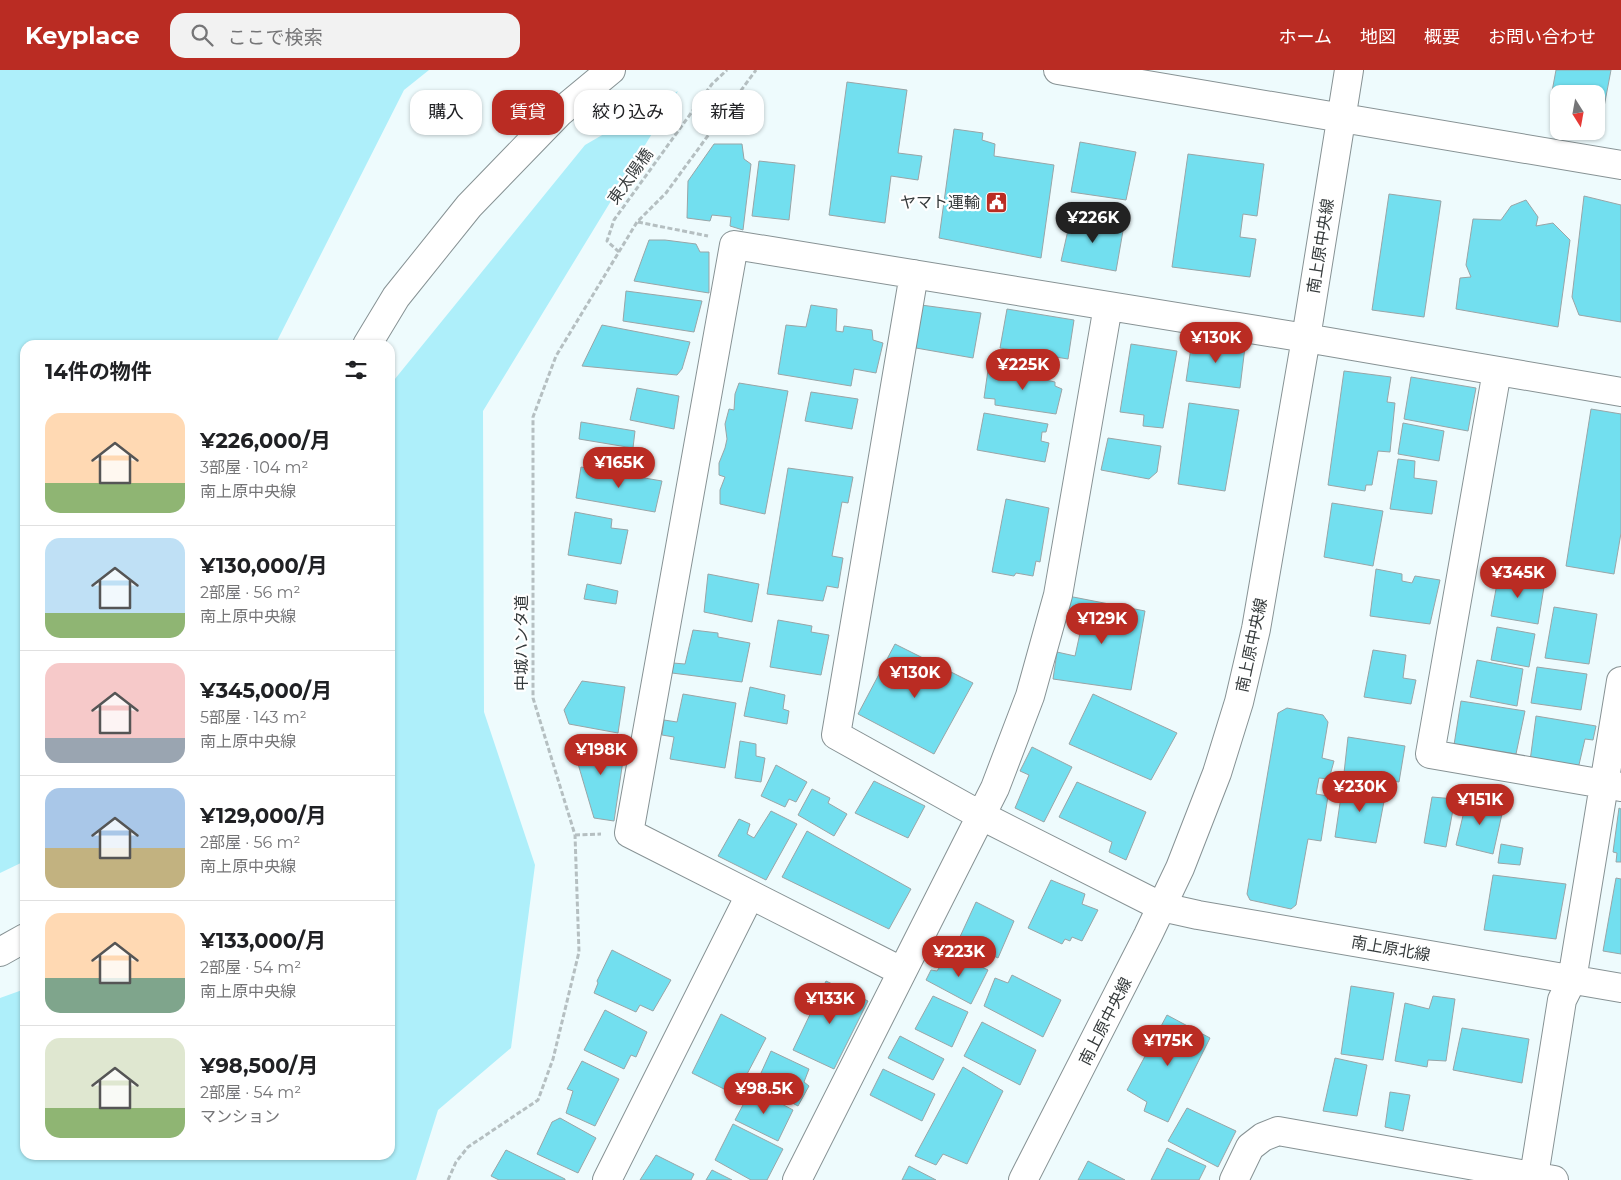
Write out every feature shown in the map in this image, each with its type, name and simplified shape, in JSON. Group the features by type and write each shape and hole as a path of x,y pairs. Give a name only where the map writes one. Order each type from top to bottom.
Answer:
{"street":[{"path":"370,340 396,296 469,206 559,113 611,70"},
{"path":"1058,70 1621,165"},
{"name":"南上原中央線","path":"1023,1180 1180,868 1217,773 1239,702 1256,629 1306,338 1349,70"},
{"path":"902,971 629,833 734,245 1306,338 1621,392"},
{"name":"南上原北線","path":"914,274 836,735 980,815 1162,907 1198,915 1621,988"},
{"path":"797,1180 995,788 1030,696 1058,595 1108,306"},
{"path":"1498,371 1430,754 1613,785"},
{"path":"1234,1180 1250,1147 1263,1137 1278,1131 1441,1170 1544,1178 1562,1000 1572,980 1613,785 1621,681"},
{"path":"607,1180 750,895"},
{"path":"0,952 20,941"}],"path":[{"name":"東太陽橋","path":"619,252 607,242 614,220 712,84 727,70"},
{"name":"中城ハンタ道","path":"448,1180 456,1162 468,1147 538,1100 553,1059 579,952 575,835 533,698 533,418 556,356 637,222 666,193 756,70"},
{"path":"637,222 719,238 734,245"}],"shaded area":[{"path":"0,70 429,70 404,90 278,340 20,340 20,863 0,873"},
{"path":"602,135 651,135 483,411 484,712 535,865 511,1048 438,1110 416,1180 0,1180 0,998 20,991 20,1160 395,1160 395,379 585,145"}],"building":[{"path":"1556,70 1611,70 1605,102 1605,85 1553,85"},
{"path":"847,82 907,90 898,153 922,156 918,180 891,176 885,223 829,215"},
{"name":"ヤマト運輸","path":"954,129 983,133 982,140 995,144 994,156 1054,165 1041,258 939,238"},
{"path":"1080,142 1136,152 1126,200 1071,192"},
{"path":"714,144 742,144 744,159 751,164 743,230 730,226 731,217 712,215 710,221 687,218 688,181"},
{"path":"1188,154 1264,164 1257,216 1243,214 1240,237 1256,239 1250,277 1172,267"},
{"path":"759,161 795,165 789,220 752,216"},
{"path":"1389,194 1441,201 1424,317 1372,310"},
{"path":"1584,196 1621,205 1621,322 1579,315 1572,297"},
{"path":"1526,200 1538,217 1536,226 1553,223 1570,240 1558,327 1456,309 1460,278 1471,277 1466,265 1473,219 1501,220 1511,206"},
{"path":"1071,217 1124,225 1116,271 1061,261"},
{"path":"649,240 696,244 700,252 709,252 709,293 634,281"},
{"path":"626,291 702,301 694,332 623,321"},
{"path":"811,305 837,309 836,331 843,332 844,326 872,330 873,340 883,343 876,373 854,369 851,386 778,374 786,325 806,327"},
{"path":"921,305 981,313 973,358 916,348"},
{"path":"1007,309 1074,320 1068,359 1000,348"},
{"path":"602,325 690,342 682,369 677,375 582,366"},
{"path":"1192,341 1245,347 1240,388 1186,381"},
{"path":"1131,344 1177,351 1163,428 1143,426 1144,415 1120,412"},
{"path":"988,370 1040,375 1041,379 1055,382 1055,386 1062,389 1056,414 995,405 995,399 984,398"},
{"path":"1344,371 1391,377 1387,402 1395,403 1390,452 1378,451 1372,485 1366,485 1365,491 1328,485"},
{"path":"1411,377 1476,388 1468,431 1404,419"},
{"path":"739,383 788,391 765,514 720,504 720,490 725,477 719,475 719,463 727,439 725,424 729,409 734,410 735,394"},
{"path":"637,388 679,396 674,429 630,420"},
{"path":"811,392 858,399 852,429 805,421"},
{"path":"1189,403 1239,410 1225,491 1178,484"},
{"path":"1591,409 1621,414 1621,533 1614,574 1566,566"},
{"path":"984,413 1048,424 1046,432 1042,432 1041,441 1049,443 1045,462 977,450"},
{"path":"581,422 635,431 633,448 579,439"},
{"path":"1403,423 1444,431 1439,461 1398,454"},
{"path":"1108,438 1161,446 1157,472 1149,479 1101,470"},
{"path":"1398,459 1415,461 1414,478 1437,481 1432,514 1390,509"},
{"path":"581,467 662,481 655,512 576,498"},
{"path":"788,468 853,477 848,503 842,502 832,556 843,558 838,588 827,586 823,601 767,594"},
{"path":"1006,499 1049,508 1040,562 1036,561 1033,576 1016,573 1014,576 992,572"},
{"path":"1332,503 1383,511 1373,566 1324,557"},
{"path":"575,512 612,519 611,528 628,530 621,564 568,555"},
{"path":"1376,569 1402,574 1402,581 1412,583 1415,576 1440,580 1430,624 1370,616"},
{"path":"1499,573 1545,581 1538,624 1491,616"},
{"path":"708,574 759,584 752,622 704,612"},
{"path":"587,584 618,591 616,604 584,599"},
{"path":"1068,596 1145,611 1131,690 1053,679 1057,652 1075,656 1082,624 1064,619"},
{"path":"1554,607 1597,614 1589,664 1545,658"},
{"path":"778,620 812,626 811,632 829,635 821,675 770,667"},
{"path":"1497,627 1535,634 1529,667 1491,660"},
{"path":"693,630 718,633 718,637 750,643 742,682 672,673 673,663 685,664"},
{"path":"895,644 973,683 934,754 858,714"},
{"path":"1373,650 1406,655 1403,678 1416,680 1411,704 1364,697"},
{"path":"1477,660 1523,669 1517,706 1470,697"},
{"path":"1537,667 1587,674 1581,710 1531,703"},
{"path":"582,681 625,687 618,733 569,724 564,710"},
{"path":"750,687 785,695 783,709 789,711 787,724 744,716"},
{"path":"683,694 736,703 725,768 670,759 674,737 662,735 664,720 677,722"},
{"path":"1093,694 1177,733 1151,780 1069,744"},
{"path":"1461,701 1525,711 1516,754 1454,745"},
{"path":"1287,708 1323,715 1328,722 1322,758 1334,761 1329,779 1319,778 1316,794 1328,796 1321,841 1308,839 1296,905 1291,909 1250,900 1247,894 1278,713"},
{"path":"1536,716 1596,726 1593,740 1585,739 1578,769 1530,761"},
{"path":"1348,737 1405,746 1399,782 1344,773"},
{"path":"581,740 625,747 614,821 594,818 576,757"},
{"path":"740,741 756,744 756,756 765,758 761,782 735,778"},
{"path":"1032,747 1072,767 1044,822 1015,808 1029,775 1020,771"},
{"path":"776,765 807,782 796,802 789,799 785,807 761,796"},
{"path":"874,781 925,806 908,838 855,813"},
{"path":"1077,782 1146,812 1126,860 1109,852 1112,842 1059,817"},
{"path":"1343,783 1386,791 1376,843 1335,837"},
{"path":"812,789 830,798 828,803 847,814 834,836 798,815"},
{"path":"1432,797 1455,799 1446,847 1424,843"},
{"path":"1467,799 1504,805 1493,854 1456,845"},
{"path":"1619,808 1621,809 1621,862 1616,862 1617,853 1613,852"},
{"path":"771,811 797,824 766,880 718,856 739,819 750,824 747,834 754,838"},
{"path":"807,831 911,889 889,929 782,877"},
{"path":"1501,844 1523,848 1520,865 1498,863"},
{"path":"1493,875 1566,884 1556,939 1484,930"},
{"path":"1616,878 1621,879 1621,954 1603,951"},
{"path":"1051,880 1085,894 1082,904 1098,910 1082,941 1072,937 1070,941 1065,939 1062,944 1028,928"},
{"path":"976,902 1014,921 998,958 959,939"},
{"path":"612,950 671,980 653,1011 640,1005 636,1012 594,993 597,981"},
{"path":"947,956 966,965 969,961 988,970 971,1004 926,980 931,970 937,971"},
{"path":"1012,975 1061,1000 1043,1037 984,1006 995,978 1008,983"},
{"path":"826,981 868,1001 834,1069 793,1050"},
{"path":"1351,986 1394,993 1383,1060 1341,1054"},
{"path":"933,996 968,1012 952,1047 915,1029"},
{"path":"1433,996 1455,999 1446,1061 1428,1060 1427,1067 1395,1061 1405,1003 1429,1009"},
{"path":"605,1010 647,1032 636,1057 631,1055 624,1069 584,1050"},
{"path":"721,1014 766,1038 736,1095 692,1073"},
{"path":"1167,1015 1210,1038 1168,1122 1144,1111 1147,1102 1127,1090"},
{"path":"982,1022 1036,1050 1020,1085 964,1056"},
{"path":"1462,1028 1529,1039 1522,1083 1453,1070"},
{"path":"900,1036 944,1059 933,1080 888,1058"},
{"path":"771,1051 809,1069 804,1082 809,1086 798,1106 756,1084"},
{"path":"1335,1058 1367,1065 1357,1116 1323,1111"},
{"path":"582,1061 619,1079 595,1126 566,1113 573,1091 567,1089"},
{"path":"963,1067 1003,1091 967,1164 943,1154 936,1165 915,1156"},
{"path":"883,1069 935,1094 922,1121 870,1095"},
{"path":"752,1088 793,1110 778,1141 735,1120"},
{"path":"1390,1092 1410,1095 1403,1131 1385,1127"},
{"path":"1187,1108 1236,1131 1218,1167 1168,1141"},
{"path":"560,1118 596,1138 578,1173 537,1154 552,1122"},
{"path":"733,1124 783,1149 767,1180 751,1180 715,1160"},
{"path":"1167,1148 1206,1166 1199,1180 1151,1180"},
{"path":"506,1150 565,1180 499,1180 491,1176"},
{"path":"656,1155 694,1174 691,1180 640,1180"},
{"path":"1088,1161 1125,1180 1078,1180"},
{"path":"909,1166 936,1180 902,1180"},
{"path":"712,1170 732,1180 706,1180"}],"place":[{"name":"ヤマト運輸","path":"996,202"}]}
